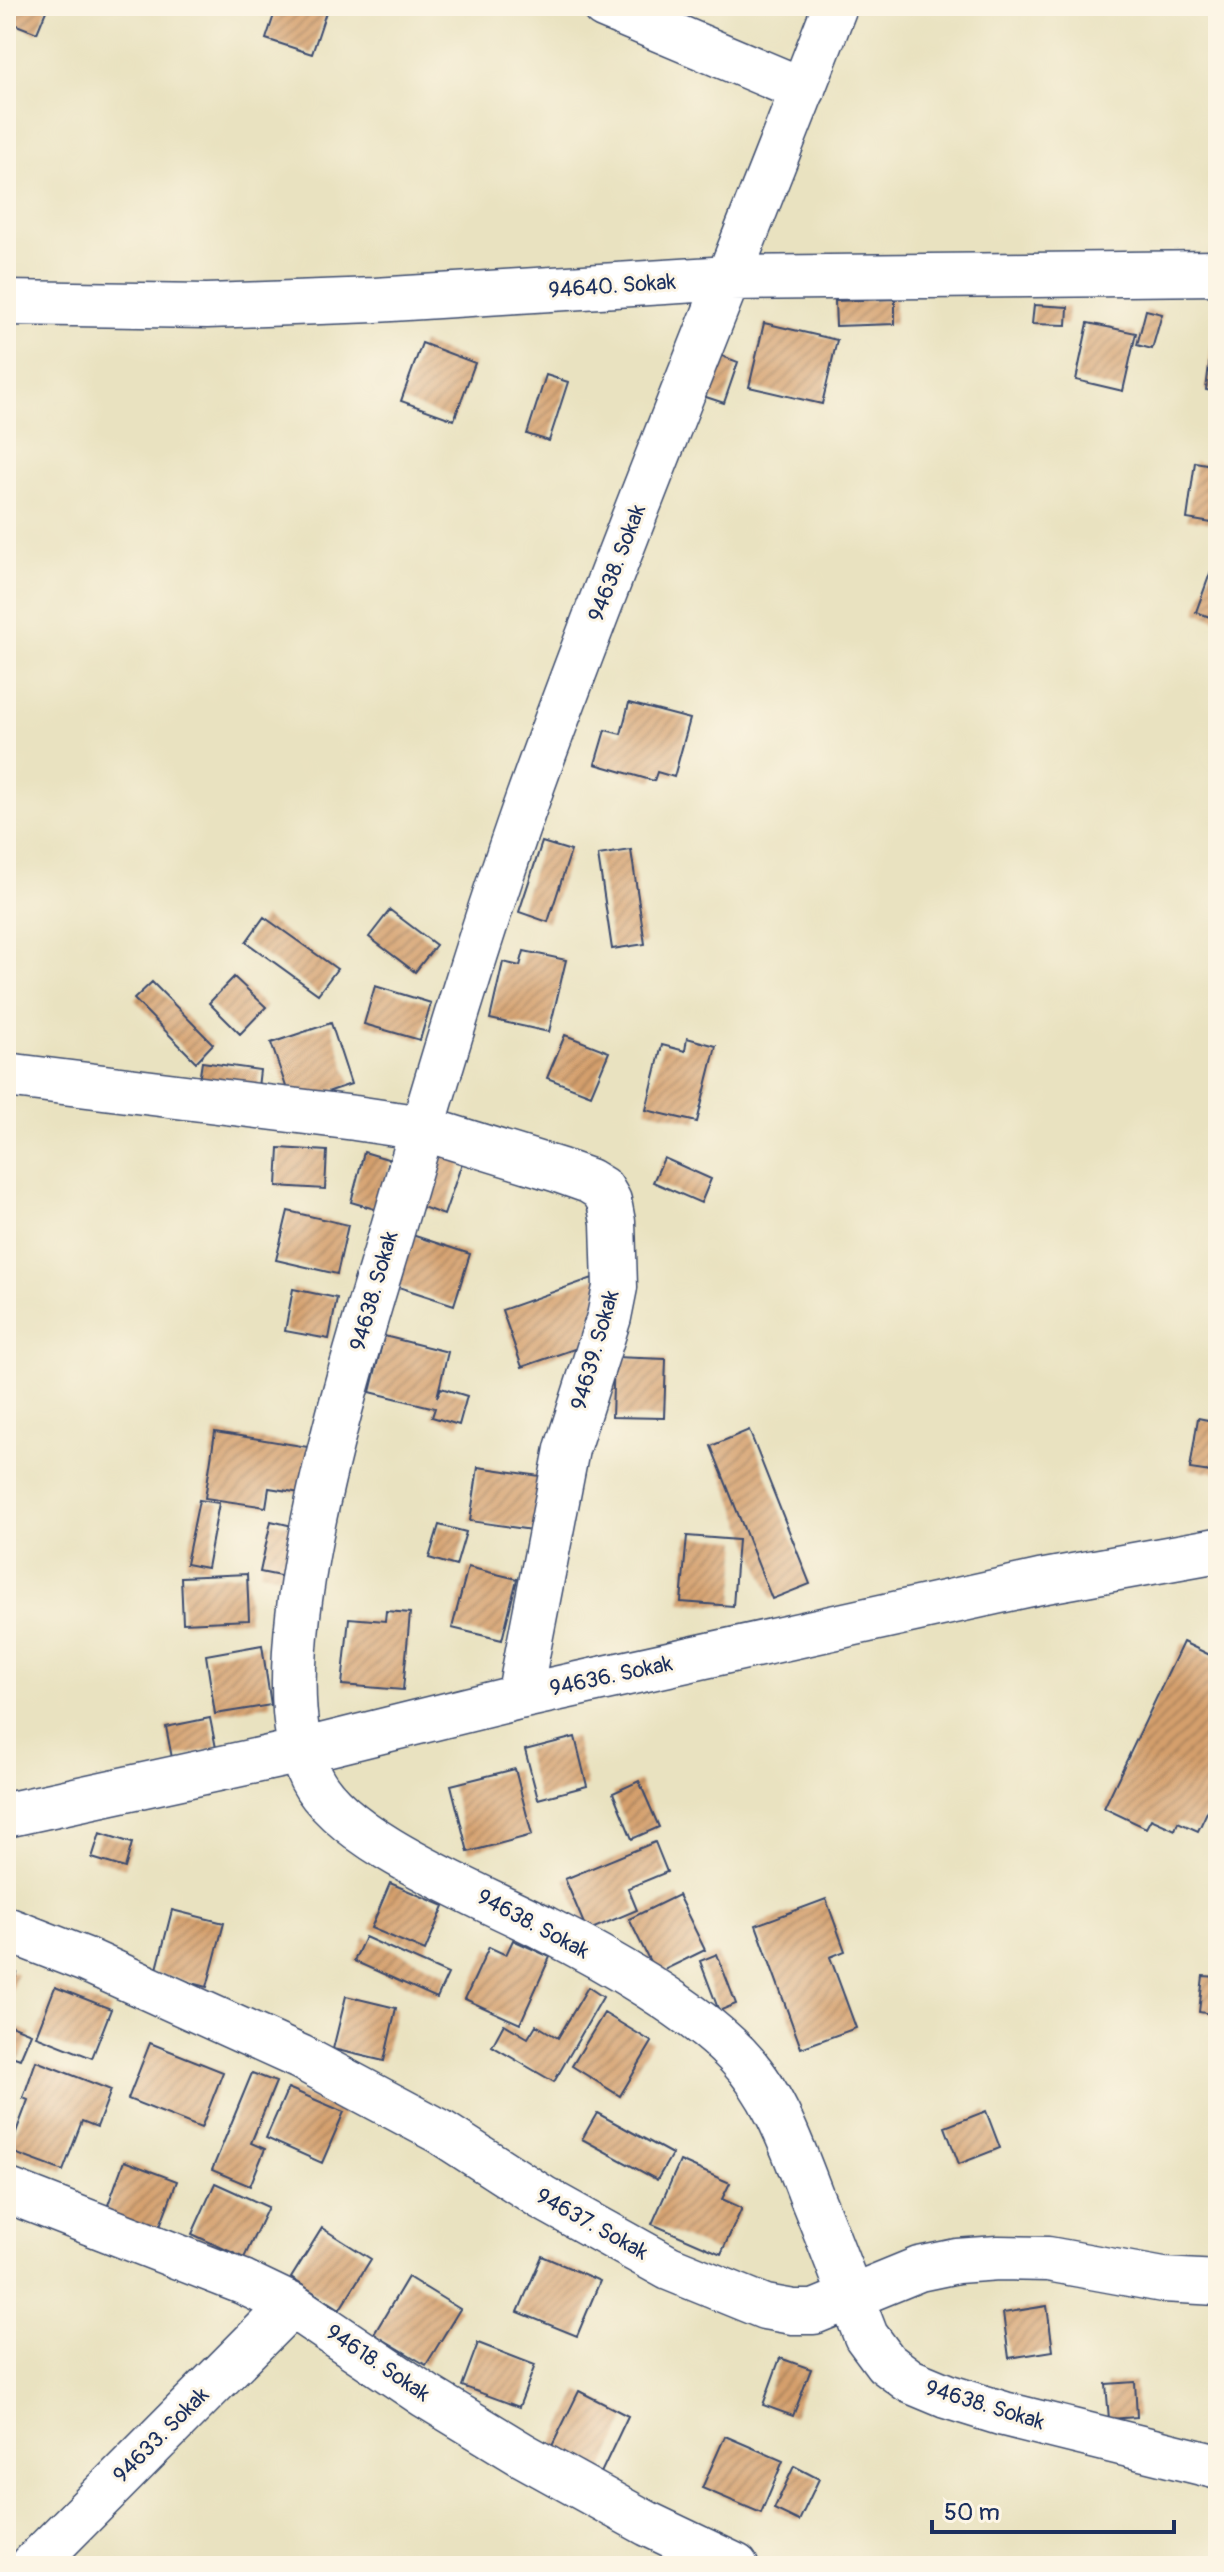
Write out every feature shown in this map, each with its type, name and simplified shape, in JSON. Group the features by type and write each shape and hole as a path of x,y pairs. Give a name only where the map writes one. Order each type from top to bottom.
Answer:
{"street":[{"path":"604,6 803,90"},
{"name":"94638. Sokak","path":"835,6 540,764 463,990 360,1337 315,1513 296,1628 294,1684 301,1751 310,1776 326,1802 349,1823 378,1843 627,1974 702,2025 739,2056 760,2083 783,2126 866,2336 886,2363 910,2381 946,2396 1004,2414 1218,2467"},
{"name":"94640. Sokak","path":"6,303 207,306 375,300 729,278 1218,273"},
{"path":"6,1075 422,1128"},
{"name":"94639. Sokak","path":"422,1128 589,1181 602,1189 609,1201 613,1222 616,1259 609,1317 567,1449 519,1697"},
{"name":"94636. Sokak","path":"6,1815 301,1751 519,1697 1040,1582 1218,1550"},
{"name":"94637. Sokak","path":"6,1929 86,1960 300,2057 439,2131 543,2198 669,2268 765,2307 814,2312 919,2269 957,2261 998,2258 1048,2259 1163,2280 1218,2283"},
{"name":"94618. Sokak","path":"6,2190 243,2282 291,2305 426,2396 523,2455 648,2524 736,2566"},
{"name":"94633. Sokak","path":"32,2566 291,2305"}],"building":[{"path":"6,6 48,6 37,33 6,21"},
{"path":"277,6 328,6 312,54 266,39"},
{"path":"895,299 895,324 836,326 835,301"},
{"path":"1034,305 1068,307 1067,325 1032,324"},
{"path":"1146,310 1162,314 1152,349 1137,345"},
{"path":"1214,322 1218,322 1218,392 1206,390"},
{"path":"764,323 837,340 822,404 749,387"},
{"path":"1088,323 1136,333 1123,391 1076,380"},
{"path":"422,343 475,363 454,420 401,401"},
{"path":"714,353 738,362 724,403 700,395"},
{"path":"546,375 568,382 549,441 527,434"},
{"path":"1195,462 1218,466 1218,524 1187,519"},
{"path":"1212,568 1218,570 1218,620 1196,612"},
{"path":"629,703 690,719 674,777 657,772 654,781 595,764 605,730 621,734"},
{"path":"542,842 571,851 548,922 519,912"},
{"path":"631,850 645,944 612,949 598,855"},
{"path":"390,910 436,945 415,972 369,937"},
{"path":"264,917 337,969 318,994 246,942"},
{"path":"524,951 566,960 549,1032 490,1019 503,962 520,966"},
{"path":"234,977 266,1007 240,1034 209,1003"},
{"path":"152,982 213,1044 196,1062 134,999"},
{"path":"375,986 431,1003 420,1040 364,1024"},
{"path":"331,1023 351,1084 292,1104 271,1043"},
{"path":"565,1035 609,1052 591,1095 547,1078"},
{"path":"687,1038 716,1046 697,1122 646,1110 662,1045 685,1051"},
{"path":"202,1062 260,1070 257,1096 198,1088"},
{"path":"279,1148 327,1151 325,1189 277,1186"},
{"path":"437,1151 463,1160 444,1215 417,1205"},
{"path":"364,1152 391,1160 378,1210 351,1202"},
{"path":"664,1158 711,1179 701,1203 653,1182"},
{"path":"288,1211 348,1225 337,1274 276,1260"},
{"path":"412,1235 470,1254 454,1305 396,1286"},
{"path":"601,1275 586,1345 522,1367 502,1310"},
{"path":"293,1289 337,1298 329,1339 285,1331"},
{"path":"384,1336 448,1352 437,1397 441,1388 467,1396 459,1425 432,1417 435,1408 370,1392"},
{"path":"614,1357 666,1359 664,1418 612,1417"},
{"path":"1198,1418 1218,1422 1218,1473 1190,1469"},
{"path":"749,1430 810,1584 772,1599 711,1446"},
{"path":"215,1432 314,1448 307,1494 269,1488 266,1507 205,1498"},
{"path":"478,1467 547,1477 539,1531 470,1521"},
{"path":"199,1500 219,1503 207,1568 186,1564"},
{"path":"271,1521 301,1528 290,1578 260,1572"},
{"path":"439,1525 466,1532 456,1566 429,1558"},
{"path":"687,1536 738,1540 733,1606 681,1602"},
{"path":"468,1567 517,1579 502,1640 452,1628"},
{"path":"247,1574 249,1620 183,1623 181,1577"},
{"path":"386,1611 410,1613 403,1690 342,1685 349,1618 385,1621"},
{"path":"1183,1642 1218,1659 1218,1789 1198,1831 1178,1822 1175,1830 1151,1819 1146,1828 1104,1808"},
{"path":"262,1645 271,1705 215,1714 206,1655"},
{"path":"210,1718 216,1748 172,1758 166,1727"},
{"path":"575,1737 587,1786 538,1799 525,1750"},
{"path":"515,1769 532,1835 468,1852 451,1785"},
{"path":"639,1781 659,1827 632,1839 613,1793"},
{"path":"100,1833 132,1843 125,1868 92,1858"},
{"path":"655,1842 667,1872 628,1888 637,1910 587,1931 565,1879"},
{"path":"390,1883 444,1906 425,1951 371,1928"},
{"path":"678,1895 705,1950 656,1974 629,1919"},
{"path":"826,1899 845,1951 830,1957 856,2028 801,2048 756,1925"},
{"path":"172,1910 224,1923 207,1987 156,1973"},
{"path":"365,1937 448,1974 437,1998 354,1961"},
{"path":"513,1940 550,1957 520,2024 465,1999 489,1947 506,1955"},
{"path":"717,1954 736,2004 719,2011 700,1961"},
{"path":"6,1970 17,1973 7,2005 6,2005"},
{"path":"1203,1976 1218,1977 1218,2015 1199,2012"},
{"path":"55,1987 111,2009 92,2058 36,2036"},
{"path":"588,1987 603,1997 554,2082 492,2046 504,2024 528,2038 536,2025 558,2038"},
{"path":"346,1996 396,2008 384,2061 333,2049"},
{"path":"604,2013 652,2042 620,2096 572,2066"},
{"path":"6,2023 31,2033 20,2059 6,2054"},
{"path":"150,2043 223,2072 201,2128 128,2099"},
{"path":"36,2061 111,2090 97,2127 82,2121 63,2171 9,2151 28,2100 23,2098"},
{"path":"252,2073 276,2082 251,2143 265,2149 250,2186 212,2170"},
{"path":"288,2088 344,2112 322,2163 266,2138"},
{"path":"986,2111 1000,2148 959,2164 945,2127"},
{"path":"597,2113 672,2154 657,2180 582,2139"},
{"path":"124,2161 177,2181 156,2236 104,2216"},
{"path":"680,2161 730,2183 722,2199 742,2208 721,2254 652,2224"},
{"path":"215,2183 268,2207 244,2258 192,2234"},
{"path":"322,2228 371,2259 340,2309 291,2278"},
{"path":"542,2256 600,2281 577,2336 518,2312"},
{"path":"408,2277 460,2309 426,2365 374,2334"},
{"path":"1047,2306 1053,2351 1009,2358 1003,2313"},
{"path":"478,2343 535,2365 519,2407 462,2386"},
{"path":"780,2358 811,2369 793,2416 763,2405"},
{"path":"1135,2382 1137,2417 1109,2419 1106,2384"},
{"path":"579,2391 628,2416 600,2475 550,2450"},
{"path":"725,2436 783,2461 761,2513 702,2488"},
{"path":"794,2466 819,2479 799,2521 774,2509"}]}
